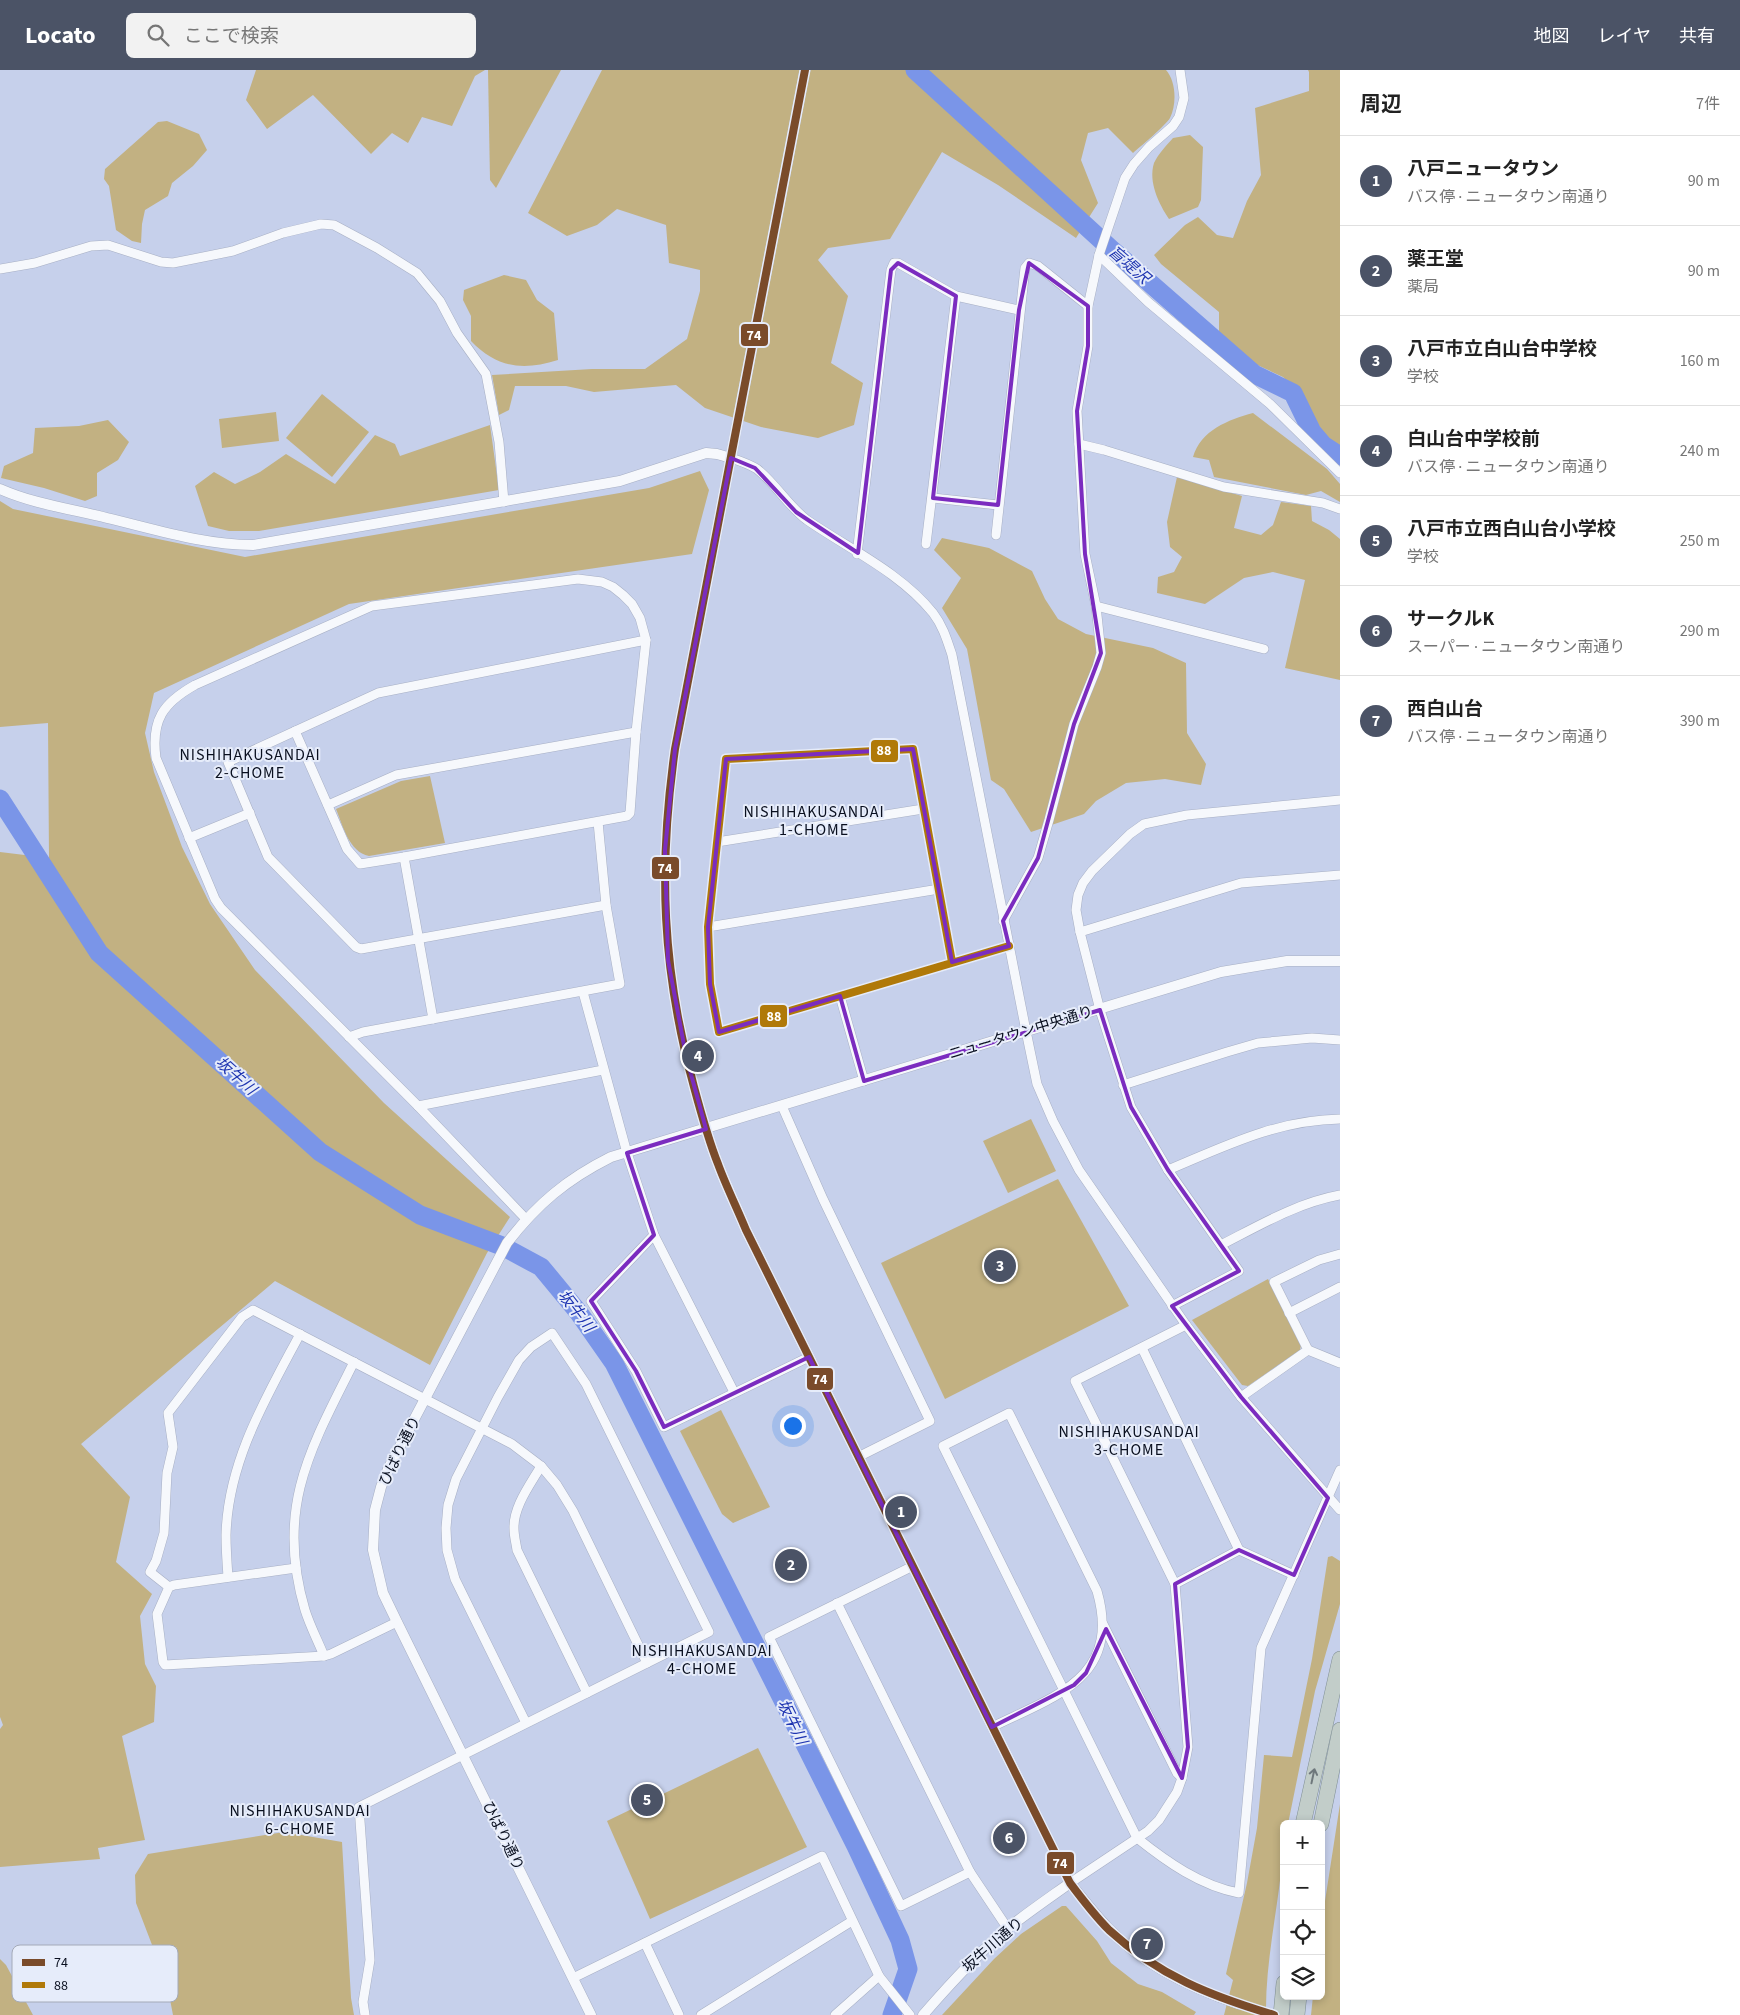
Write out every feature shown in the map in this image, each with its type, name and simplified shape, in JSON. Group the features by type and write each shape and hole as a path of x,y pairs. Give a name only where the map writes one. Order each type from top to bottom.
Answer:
{"highway":[{"path":"1304,1820 1340,1659"},
{"path":"1322,1820 1340,1730"},
{"path":"1281,2015 1282,2000"},
{"path":"1298,2015 1299,2000"}],"street":[{"path":"805,70 674,748 664,850 664,900 668,960 686,1056 706,1129 746,1230 1070,1883 1108,1929 1136,1953 1167,1974 1195,1988 1239,2004"},
{"path":"1004,921 1038,858 1074,724 1097,667 1100,653 1096,606 1085,554 1077,411 1088,346 1088,306 1099,256 1125,178 1149,147 1173,126 1179,117 1184,98 1180,70"},
{"path":"0,269 35,263 92,246 108,245 161,262 173,263 233,250 282,233 321,224 334,225 377,248 417,273 440,300 458,333 486,374 499,442 504,502"},
{"path":"1099,256 1148,302 1270,404 1340,473"},
{"path":"858,554 891,270 894,263 898,263 956,296 1019,310"},
{"path":"996,535 1025,268 1029,263 1038,266 1088,306"},
{"path":"926,544 956,296"},
{"path":"1079,444 1224,487 1323,503 1340,509"},
{"path":"0,489 16,496 184,536 234,545 253,545 620,481 706,453 731,458 756,468 783,495 796,512 889,573 912,592 933,613 945,632 954,665 1026,1031 1038,1084 1053,1121 1079,1170 1186,1326 1241,1397 1339,1509"},
{"path":"932,498 998,505"},
{"path":"295,731 347,849 360,864 627,816 630,813 646,640 640,618 632,604 613,587 590,580 568,580 372,606 195,685 172,700 157,724 154,740 156,758 215,899 221,908 418,1106 526,1219"},
{"path":"1096,606 1264,649"},
{"path":"606,905 360,948 356,947 268,857 228,762 378,693 646,640"},
{"path":"328,805 396,775 636,732"},
{"path":"952,962 913,749 726,760 708,927 710,984 719,1032 1009,946"},
{"path":"1172,1306 1239,1271 1168,1170 1131,1107 1100,1010 1080,932 1076,910 1083,883 1117,847 1144,824 1187,815 1340,800"},
{"path":"717,842 923,809"},
{"path":"189,838 250,813"},
{"path":"349,1037 363,1032 620,984 606,905 598,822"},
{"path":"404,857 433,1019"},
{"path":"1080,932 1241,883 1340,875"},
{"path":"708,927 939,889"},
{"name":"ニュータウン中央通り","path":"706,1129 1221,972 1287,961 1340,961"},
{"path":"583,992 626,1152 654,1235 734,1392"},
{"path":"840,996 864,1081"},
{"path":"1123,1086 1258,1043 1312,1038 1340,1040"},
{"path":"418,1106 603,1070"},
{"path":"782,1106 823,1199 930,1421 858,1457"},
{"path":"1168,1170 1268,1130 1295,1123 1340,1119"},
{"name":"ひばり通り","path":"591,2015 383,1593 374,1550 375,1510 388,1469 500,1256 526,1219 552,1194 572,1179 611,1158 706,1129"},
{"path":"1222,1245 1287,1211 1319,1199 1340,1195"},
{"path":"654,1235 591,1301 636,1371 664,1427 809,1357"},
{"path":"1340,1254 1319,1260 1274,1282 1308,1350 1340,1363"},
{"path":"1289,1313 1340,1287"},
{"path":"169,1587 150,1572 156,1560 164,1533 167,1473 173,1447 168,1413 242,1318 253,1310 512,1444 540,1466 557,1485 573,1511 647,1663"},
{"path":"1070,1883 1137,1838 1159,1820 1177,1792 1188,1748 1175,1584 1075,1381 1186,1326"},
{"path":"365,2015 363,2002 370,1960 359,1807 710,1632 586,1384 552,1333 531,1347 519,1360 482,1428 456,1479 448,1505 446,1528 447,1550 455,1579 526,1723"},
{"path":"228,1577 226,1535 228,1514 232,1487 243,1447 255,1419 300,1334"},
{"path":"1142,1348 1239,1550 1294,1575"},
{"path":"1241,1397 1308,1350"},
{"path":"324,1656 306,1610 296,1568 295,1518 298,1497 308,1459 319,1432 354,1362"},
{"path":"992,1726 1064,1691 1086,1673 1101,1641 1103,1624 1097,1591 1008,1413 943,1446 1064,1691 1137,1838 1157,1855 1202,1881 1226,1891 1239,1893 1261,1648 1340,1470"},
{"path":"540,1466 520,1502 516,1516 514,1529 517,1550 587,1693"},
{"path":"1175,1584 1239,1550"},
{"path":"913,1566 769,1637 902,1906 970,1872"},
{"path":"296,1568 169,1587 157,1614 163,1662 165,1665 324,1656 397,1622"},
{"path":"837,1604 970,1872 1008,1929"},
{"path":"1103,1624 1177,1773 1182,1778"},
{"path":"573,1978 822,1856 879,1976 910,2015"},
{"name":"坂牛川通り","path":"923,2015 953,1981 1008,1929 1070,1883"},
{"path":"701,2015 852,1921"},
{"path":"645,1943 679,2015"},
{"path":"834,2015 879,1976"}],"highlighted area":[{"path":"898,263 956,296 933,498 998,505 1019,310 1029,263 1088,306 1088,346 1077,411 1085,554 1101,653 1074,724 1038,858 1003,921 1009,946 952,962 913,749 726,759 708,927 710,984 719,1032 840,996 864,1081 1100,1010 1131,1107 1168,1170 1239,1271 1172,1306 1241,1397 1328,1498 1294,1575 1239,1550 1175,1584 1188,1747 1182,1778 1106,1629 1086,1673 1074,1685 992,1727 809,1357 664,1427 636,1371 591,1301 654,1235 627,1153 706,1129 686,1056 668,960 665,850 675,749 731,458 755,468 796,512 858,553 891,270"}],"shaded area":[{"path":"256,70 485,70 475,76 452,126 422,117 408,143 392,133 371,154 313,95 267,129 246,100"},
{"path":"488,70 561,70 496,188 490,180"},
{"path":"602,70 1166,70 1174,86 1174,106 1167,122 1133,153 1108,128 1088,133 1081,160 1098,203 1076,238 998,185 942,152 890,239 828,248 818,260 848,296 831,363 863,383 854,425 818,438 761,427 705,408 676,385 594,392 566,386 515,386 509,410 499,415 492,375 592,369 645,369 687,339 700,291 700,270 669,263 666,225 617,209 597,225 567,236 528,213"},
{"path":"1308,70 1340,70 1340,447 1326,438 1302,395 1283,377 1253,363 1219,335 1219,312 1161,264 1154,255 1185,225 1198,217 1217,235 1233,238 1247,201 1261,175 1255,108 1309,91"},
{"path":"167,121 199,134 207,150 193,166 172,183 168,196 145,210 141,243 132,241 116,230 109,186 104,179 105,169 158,122"},
{"path":"1190,135 1203,147 1201,200 1198,207 1169,219 1158,200 1153,185 1154,163 1173,138"},
{"path":"504,275 526,280 537,300 554,313 558,360 533,365 511,365 491,357 471,341 471,316 463,300 464,290"},
{"path":"322,394 369,432 332,477 286,438"},
{"path":"276,412 279,441 222,448 219,419"},
{"path":"1253,413 1327,469 1340,484 1340,502 1321,491 1306,495 1214,477 1209,460 1193,457 1202,440 1209,433 1225,423"},
{"path":"108,420 129,442 118,460 97,473 97,496 85,501 44,488 1,478 4,466 33,453 35,428 79,426"},
{"path":"490,425 499,490 259,531 229,531 208,526 195,486 214,472 235,484 260,472 286,454 335,484 375,435 395,444 400,456"},
{"path":"700,471 709,490 692,554 349,604 154,693 145,733 154,772 182,847 210,904 255,970 384,1103 510,1217 487,1253 430,1365 275,1281 81,1444 130,1497 116,1562 152,1594 140,1616 145,1664 156,1686 154,1722 122,1736 145,1840 98,1848 100,1859 0,1867 0,1729 3,1725 0,1717 0,852 49,858 48,723 0,727 0,501 13,509 245,557 649,488"},
{"path":"1177,477 1242,496 1234,528 1261,535 1273,525 1281,502 1311,506 1312,521 1329,530 1340,539 1340,680 1285,668 1305,580 1273,572 1244,578 1205,604 1157,593 1158,577 1174,572 1182,557 1170,547 1167,522"},
{"path":"942,538 989,548 1032,571 1045,599 1058,619 1086,634 1153,648 1186,663 1187,733 1206,764 1201,785 1165,779 1126,783 1096,801 1084,814 1031,832 1004,789 991,780 967,649 942,608 961,578 934,550"},
{"path":"430,776 445,843 369,856 362,854 356,849 344,830 336,809 401,781"},
{"path":"1031,1119 1056,1171 1008,1193 983,1141"},
{"path":"1058,1179 1129,1306 945,1399 881,1263"},
{"path":"1268,1279 1301,1345 1300,1350 1248,1386 1242,1385 1192,1320"},
{"path":"721,1410 770,1507 733,1523 722,1514 680,1431"},
{"path":"1332,1556 1340,1561 1340,1604 1315,1691 1289,1820 1280,1820 1280,1879 1268,1967 1266,2015 1224,2015 1233,1980 1226,1974 1247,1883 1257,1828 1264,1755 1292,1757 1312,1659 1328,1557"},
{"path":"758,1748 807,1847 650,1919 607,1821"},
{"path":"1340,1804 1340,2015 1311,2015 1313,2000 1325,2000 1325,1901"},
{"path":"284,1832 342,1842 351,1998 354,2015 173,2015 170,2002 178,2002 178,1945 152,1945 136,1903 135,1875 148,1854"},
{"path":"1062,1906 1066,1906 1097,1941 1111,1963 1138,1984 1162,1992 1196,2012 1194,2015 942,2015 994,1959 1021,1934"},
{"path":"0,1959 12,1976 12,2002 26,2002 33,2015 0,2015"}],"waterway":[{"name":"盲堤沢","path":"915,70 1111,249 1254,374 1293,393 1312,432 1323,445 1340,456"},
{"name":"坂牛川","path":"0,799 99,953 320,1152 420,1215 502,1246 541,1267 579,1313 614,1363 856,1846 900,1940 908,1969 892,2015"}],"tunnel":[{"path":"1239,2004 1274,2015"}],"transit line":[{"name":"74","path":"805,70 675,749 666,836 666,919 669,960 683,1044 711,1145 746,1230 1070,1883 1109,1930 1147,1960 1207,1992 1274,2015"},
{"name":"88","path":"952,962 913,749 726,759 708,927 710,984 719,1032 1009,946"}],"place":[{"name":"白山台中学校前","path":"698,1056"},
{"name":"八戸市立白山台中学校","path":"1000,1266"},
{"name":"八戸ニュータウン","path":"901,1512"},
{"name":"薬王堂","path":"791,1565"},
{"name":"八戸市立西白山台小学校","path":"647,1800"},
{"name":"サークルK","path":"1009,1838"},
{"name":"西白山台","path":"1147,1944"}],"district":[{"name":"NISHIHAKUSANDAI 2-CHOME","path":"250,764"},
{"name":"NISHIHAKUSANDAI 1-CHOME","path":"814,821"},
{"name":"NISHIHAKUSANDAI 3-CHOME","path":"1129,1441"},
{"name":"NISHIHAKUSANDAI 4-CHOME","path":"702,1660"},
{"name":"NISHIHAKUSANDAI 6-CHOME","path":"300,1820"}]}
